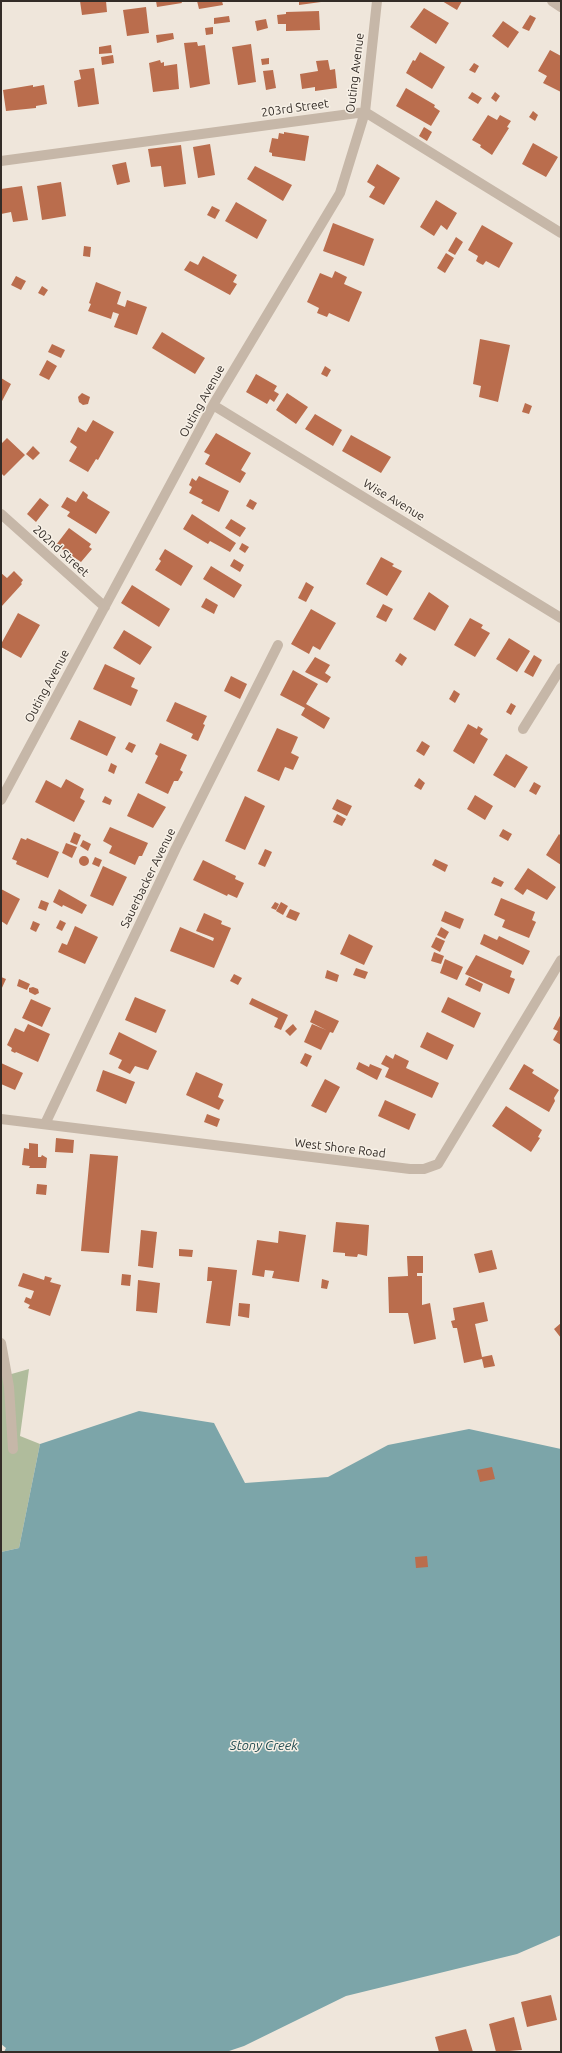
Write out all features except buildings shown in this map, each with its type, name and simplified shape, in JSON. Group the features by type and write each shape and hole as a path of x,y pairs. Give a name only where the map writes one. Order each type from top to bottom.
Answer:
{"street":[{"name":"Outing Avenue","path":"1,800 214,405 340,193 365,112 377,1"},
{"path":"552,1 561,7"},
{"name":"203rd Street","path":"1,161 365,112"},
{"path":"365,112 561,233"},
{"name":"Wise Avenue","path":"214,405 561,618"},
{"name":"202nd Street","path":"1,514 105,607"},
{"name":"Sauerbacker Avenue","path":"45,1124 176,848 278,645"},
{"path":"523,729 561,668"},
{"name":"West Shore Road","path":"1,1119 410,1170 424,1169 438,1164 561,960"},
{"path":"1,1343 9,1387 13,1449"}],"green space":[{"path":"29,1369 20,1436 40,1444 19,1548 1,1552 1,1377"}],"water":[{"name":"Stony Creek","path":"139,1411 214,1423 245,1483 328,1477 388,1445 469,1429 561,1449 561,1935 517,1954 346,1996 244,2046 226,2052 4,2052 6,2048 1,2044 1,1552 19,1548 40,1444"}]}
